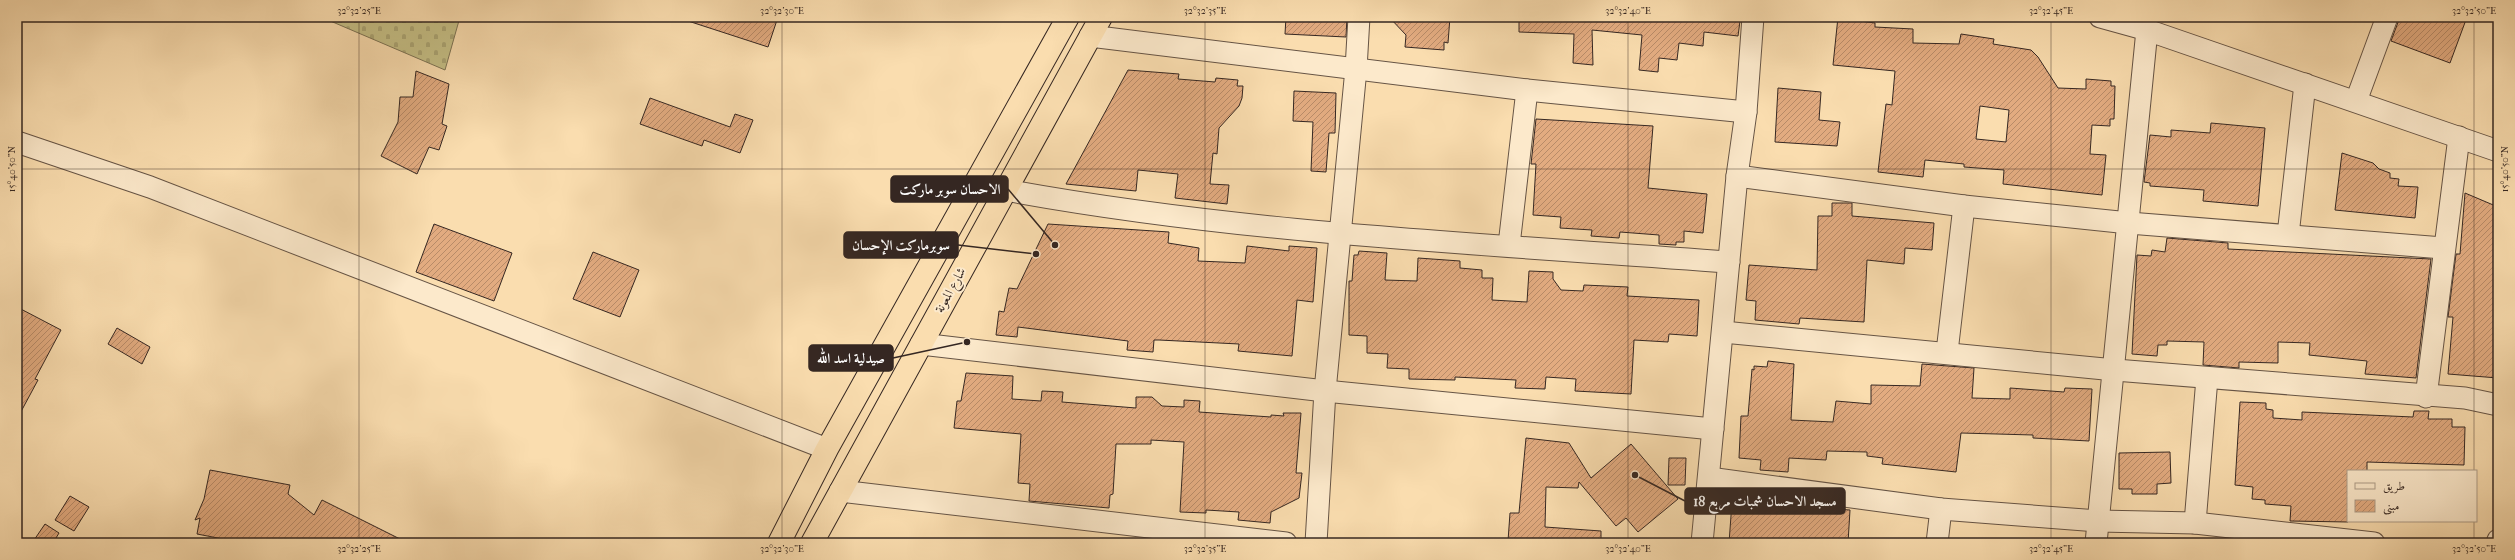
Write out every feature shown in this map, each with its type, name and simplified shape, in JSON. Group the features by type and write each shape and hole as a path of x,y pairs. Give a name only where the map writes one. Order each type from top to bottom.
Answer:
{"highway":[{"path":"780,543 828,449 1068,17"},
{"name":"شارع المعونة","path":"812,543 1101,17"}],"street":[{"path":"1316,543 1325,390 1341,234 1356,69 1359,17"},
{"path":"1702,543 1729,262 1746,112 1753,17"},
{"path":"2100,17 2147,30 2459,136 2498,151"},
{"path":"2356,101 2387,17"},
{"path":"2096,543 2130,223 2147,30"},
{"path":"1090,36 1527,90 1746,112"},
{"path":"2288,235 2306,84"},
{"path":"1509,245 1527,90"},
{"path":"2426,397 2443,248 2459,136"},
{"path":"17,142 150,187 828,449"},
{"path":"1738,176 1964,206 2130,223 2443,248"},
{"path":"1005,190 1102,206 1341,234 1729,262"},
{"path":"1947,352 1964,206"},
{"path":"1723,332 1947,352 2114,370 2426,397 2465,398 2498,405"},
{"path":"921,344 1325,390 1713,429"},
{"path":"2195,523 2207,378"},
{"path":"1709,478 1941,509 2098,521 2195,523 2374,543"},
{"path":"840,491 1286,543"},
{"path":"1936,543 1941,509"}],"green space":[{"path":"321,17 460,17 445,70"}],"building":[{"path":"685,17 778,17 768,47 685,20"},
{"path":"1286,17 1347,17 1346,37 1285,34"},
{"path":"1389,17 1450,17 1448,43 1444,42 1444,50 1405,47 1406,35"},
{"path":"1519,17 1728,17 1728,20 1740,21 1738,36 1704,32 1703,46 1679,43 1677,60 1659,58 1658,72 1639,70 1642,35 1592,30 1593,65 1573,63 1574,34 1519,32"},
{"path":"1838,17 1861,17 1860,21 1875,23 1875,27 1913,29 1913,43 1959,44 1961,34 1994,39 1993,44 2031,50 2038,57 2058,88 2086,89 2086,79 2111,81 2111,86 2115,86 2114,119 2110,119 2110,126 2092,125 2090,154 2106,155 2102,195 2003,184 2004,170 1964,167 1964,164 1925,160 1923,177 1878,172 1886,104 1892,105 1895,71 1833,65","holes":["1980,106 2009,110 2006,142 1976,139"]},
{"path":"2400,17 2467,17 2450,63 2391,41"},
{"path":"1128,70 1179,74 1178,79 1215,82 1216,78 1238,80 1237,86 1243,86 1242,98 1239,106 1219,128 1217,154 1213,153 1210,184 1229,185 1227,204 1175,198 1178,174 1138,170 1136,191 1066,184"},
{"path":"416,71 449,84 442,124 447,126 439,150 429,147 417,174 381,156 398,122 400,97 413,97"},
{"path":"1778,88 1821,92 1819,120 1840,122 1837,146 1775,142"},
{"path":"1294,91 1336,93 1335,133 1329,133 1326,172 1311,171 1313,122 1293,121"},
{"path":"650,98 730,127 735,114 753,120 740,153 704,140 702,146 640,124"},
{"path":"1536,119 1653,126 1648,188 1707,194 1703,233 1684,231 1684,242 1676,242 1676,245 1659,244 1659,235 1620,232 1619,238 1591,236 1592,230 1560,228 1561,217 1533,215 1536,164 1531,164"},
{"path":"2211,123 2265,128 2258,206 2203,201 2204,190 2150,186 2150,183 2144,182 2150,135 2171,137 2171,130 2210,133"},
{"path":"2342,153 2373,163 2379,169 2390,173 2390,178 2399,179 2398,186 2418,187 2415,218 2335,210"},
{"path":"2465,193 2498,207 2498,378 2448,374 2453,317 2448,317 2456,254 2460,254"},
{"path":"1832,203 1852,203 1852,216 1934,223 1932,250 1905,248 1904,264 1867,260 1864,322 1800,318 1799,324 1755,320 1756,301 1746,300 1749,265 1817,270 1818,216 1832,216"},
{"path":"434,224 512,253 494,301 416,272"},
{"path":"1048,224 1169,232 1168,243 1199,248 1198,261 1245,263 1247,246 1289,251 1289,246 1317,248 1313,302 1297,300 1292,356 1238,351 1239,344 1159,340 1154,340 1153,352 1127,350 1128,341 1018,327 1017,337 996,335 999,311 1004,312 1009,288 1017,289"},
{"path":"2167,238 2228,243 2228,249 2431,259 2416,378 2365,374 2367,361 2309,355 2310,343 2278,342 2278,363 2239,362 2239,368 2203,365 2204,342 2167,341 2167,345 2158,345 2157,356 2132,354 2137,255 2151,256 2152,250 2165,252"},
{"path":"1359,251 1387,253 1385,280 1417,281 1418,258 1460,261 1460,268 1482,270 1482,278 1493,278 1492,300 1527,302 1529,271 1553,272 1553,279 1561,290 1583,291 1584,285 1628,287 1627,296 1699,300 1697,336 1669,334 1668,342 1634,340 1631,394 1575,391 1576,379 1546,377 1545,389 1515,388 1516,380 1455,377 1455,380 1409,379 1409,369 1387,368 1388,354 1367,353 1367,336 1349,335 1349,281 1352,281 1354,255 1358,255"},
{"path":"593,252 639,270 620,317 573,299"},
{"path":"17,307 61,330 35,379 38,380 17,419"},
{"path":"117,328 150,347 142,364 108,344"},
{"path":"1768,361 1794,364 1791,420 1833,422 1836,401 1871,404 1871,385 1920,386 1922,364 1974,368 1972,398 2010,399 2010,388 2064,392 2065,388 2092,389 2089,441 2033,438 2033,435 1961,433 1956,472 1882,464 1883,458 1867,456 1867,452 1827,451 1826,460 1789,458 1788,472 1760,470 1761,460 1739,458 1741,416 1748,416 1752,369 1754,370 1754,366 1767,367"},
{"path":"966,373 1013,376 1012,399 1041,401 1042,391 1063,392 1062,402 1136,408 1136,397 1152,397 1162,406 1184,407 1184,400 1200,401 1199,412 1271,417 1271,415 1284,416 1283,413 1301,413 1296,473 1302,473 1299,498 1271,512 1270,523 1238,520 1239,512 1206,510 1206,513 1180,512 1184,442 1151,440 1151,444 1116,444 1113,494 1110,495 1109,508 1029,501 1030,484 1018,483 1021,434 954,428 957,401 961,401"},
{"path":"2240,402 2266,403 2266,409 2273,410 2273,418 2302,420 2302,412 2413,417 2414,411 2429,411 2428,419 2452,419 2452,427 2465,427 2464,465 2367,462 2367,470 2347,470 2347,522 2290,521 2291,506 2265,504 2265,500 2252,499 2253,487 2235,485"},
{"path":"1526,438 1569,443 1591,478 1631,444 1678,499 1638,532 1626,518 1616,526 1579,482 1578,488 1546,487 1545,527 1601,531 1601,543 1508,541 1510,513 1519,513"},
{"path":"2170,452 2171,483 2157,484 2157,494 2132,494 2132,489 2119,489 2119,453"},
{"path":"1669,458 1686,458 1685,485 1668,485"},
{"path":"210,470 290,485 288,494 314,515 322,500 408,543 244,543 197,534 200,518 195,520 204,499"},
{"path":"70,496 89,507 74,531 55,520"},
{"path":"1732,502 1850,510 1848,543 1729,543"},
{"path":"45,524 59,533 53,543 32,543"}],"place":[{"name":"الاحسان سوبر ماركت","path":"1055,245"},
{"name":"سوبرماركت الإحسان","path":"1036,254"},
{"name":"صيدلية اسد الله","path":"967,342"},
{"name":"مسجد الاحسان شمبات مربع 18","path":"1635,475"}]}
